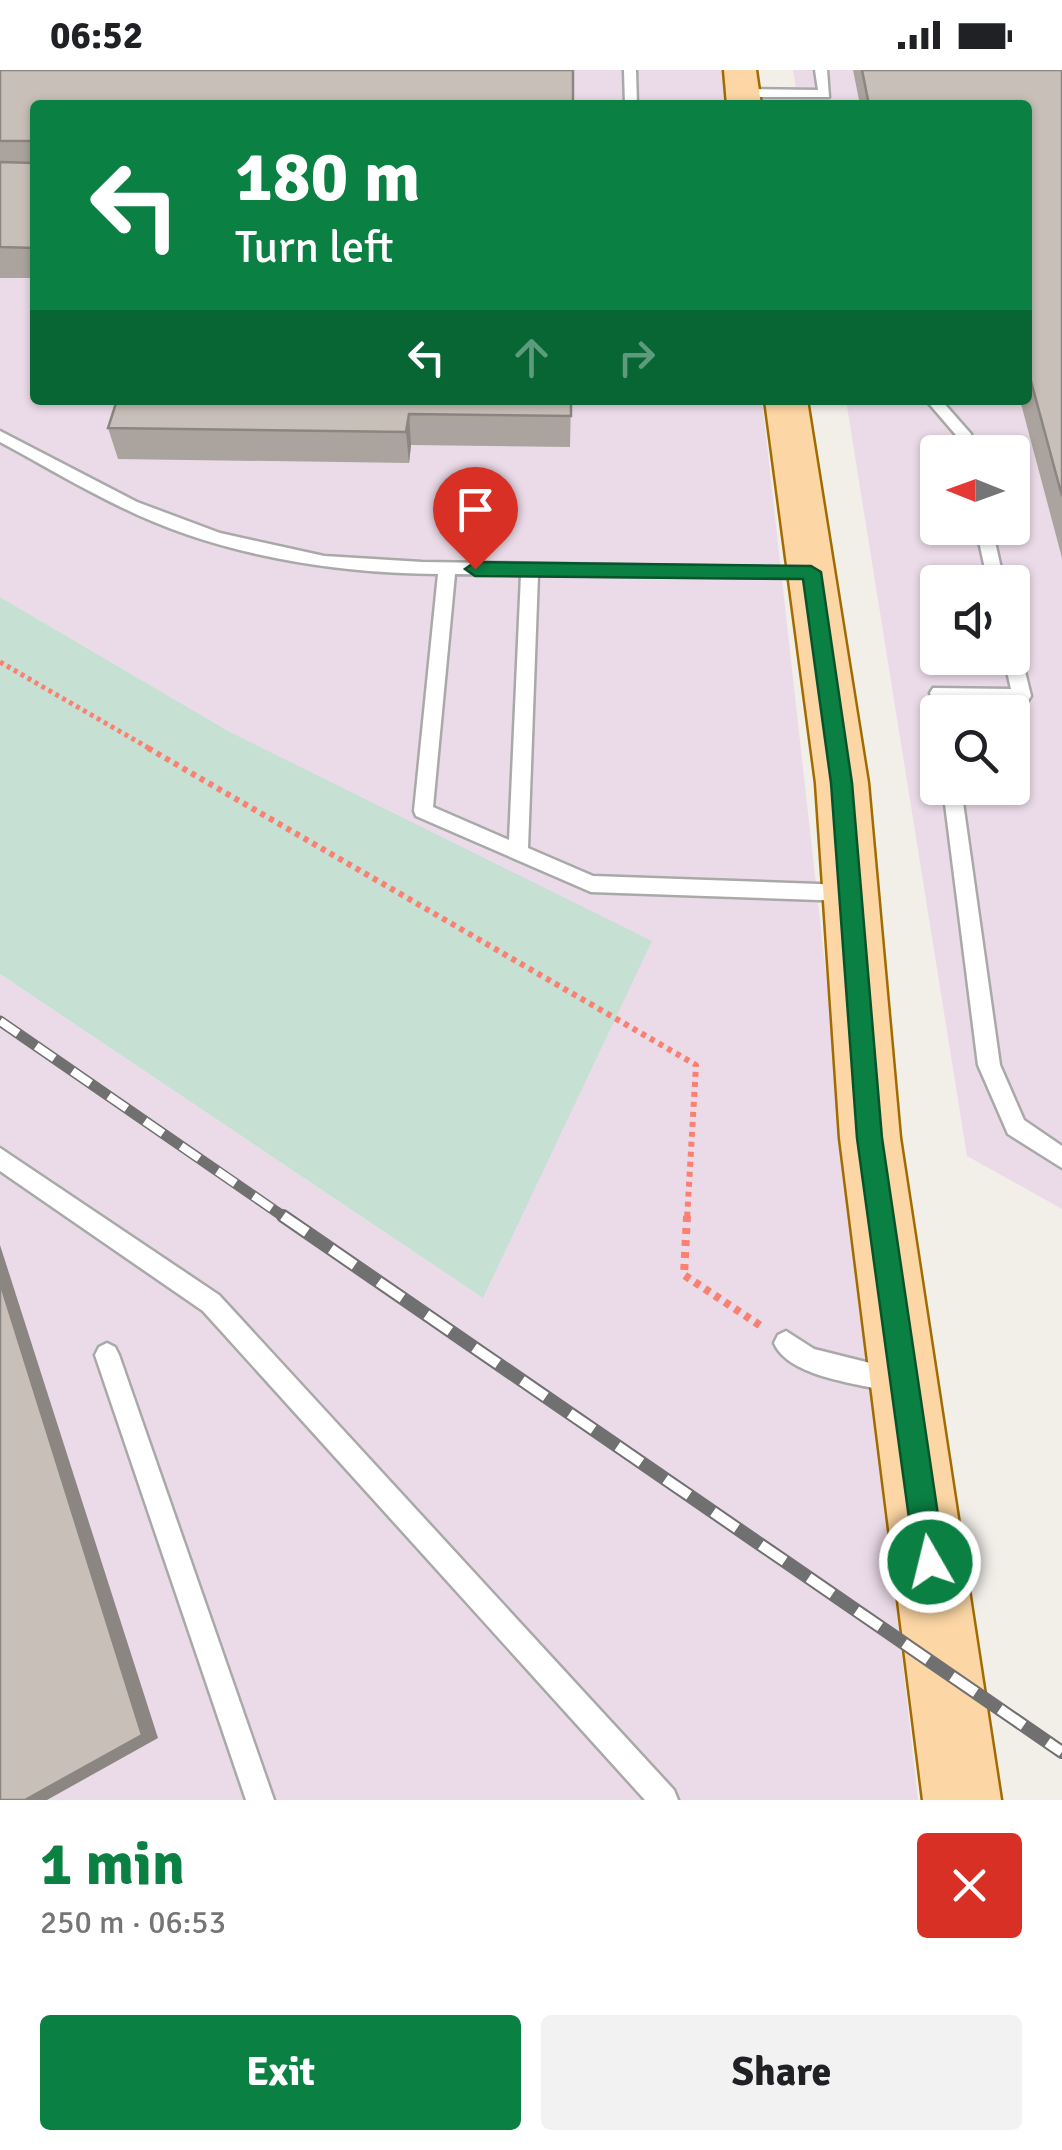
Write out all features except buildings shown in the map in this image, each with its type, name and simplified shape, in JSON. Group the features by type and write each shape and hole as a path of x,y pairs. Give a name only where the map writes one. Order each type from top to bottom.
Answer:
{"main road":[{"path":"787,405 842,783 870,1138 962,1800"}],"lane":[{"path":"630,70 631,100"},
{"path":"742,89 826,100 821,70"},
{"path":"937,405 963,435"},
{"path":"0,436 130,506 217,538 324,562 448,569 811,572"},
{"path":"448,569 423,811 590,884 850,894"},
{"path":"518,852 530,569"},
{"path":"939,695 994,695"},
{"path":"954,805 990,1065 1016,1127 1062,1158"},
{"path":"0,1158 210,1303 664,1800"},
{"path":"786,1343 809,1360 904,1383"},
{"path":"107,1356 260,1800"}],"path":[{"path":"0,662 696,1065 684,1275 786,1343"}],"shaded area":[{"path":"0,70 726,70 729,100 30,100 30,405 763,405 918,1800 0,1800 0,974 483,1298 230,732 0,597"},
{"path":"793,70 1062,70 1062,1209 967,1156 847,405 1032,405 1032,100 798,100"}],"green space":[{"path":"0,597 230,732 652,941 483,1298 0,974"}],"railway":[{"path":"0,1021 287,1219"},
{"path":"283,1216 1062,1752"}],"route":[{"path":"475,569 811,572 842,783 870,1138 930,1562"}]}
